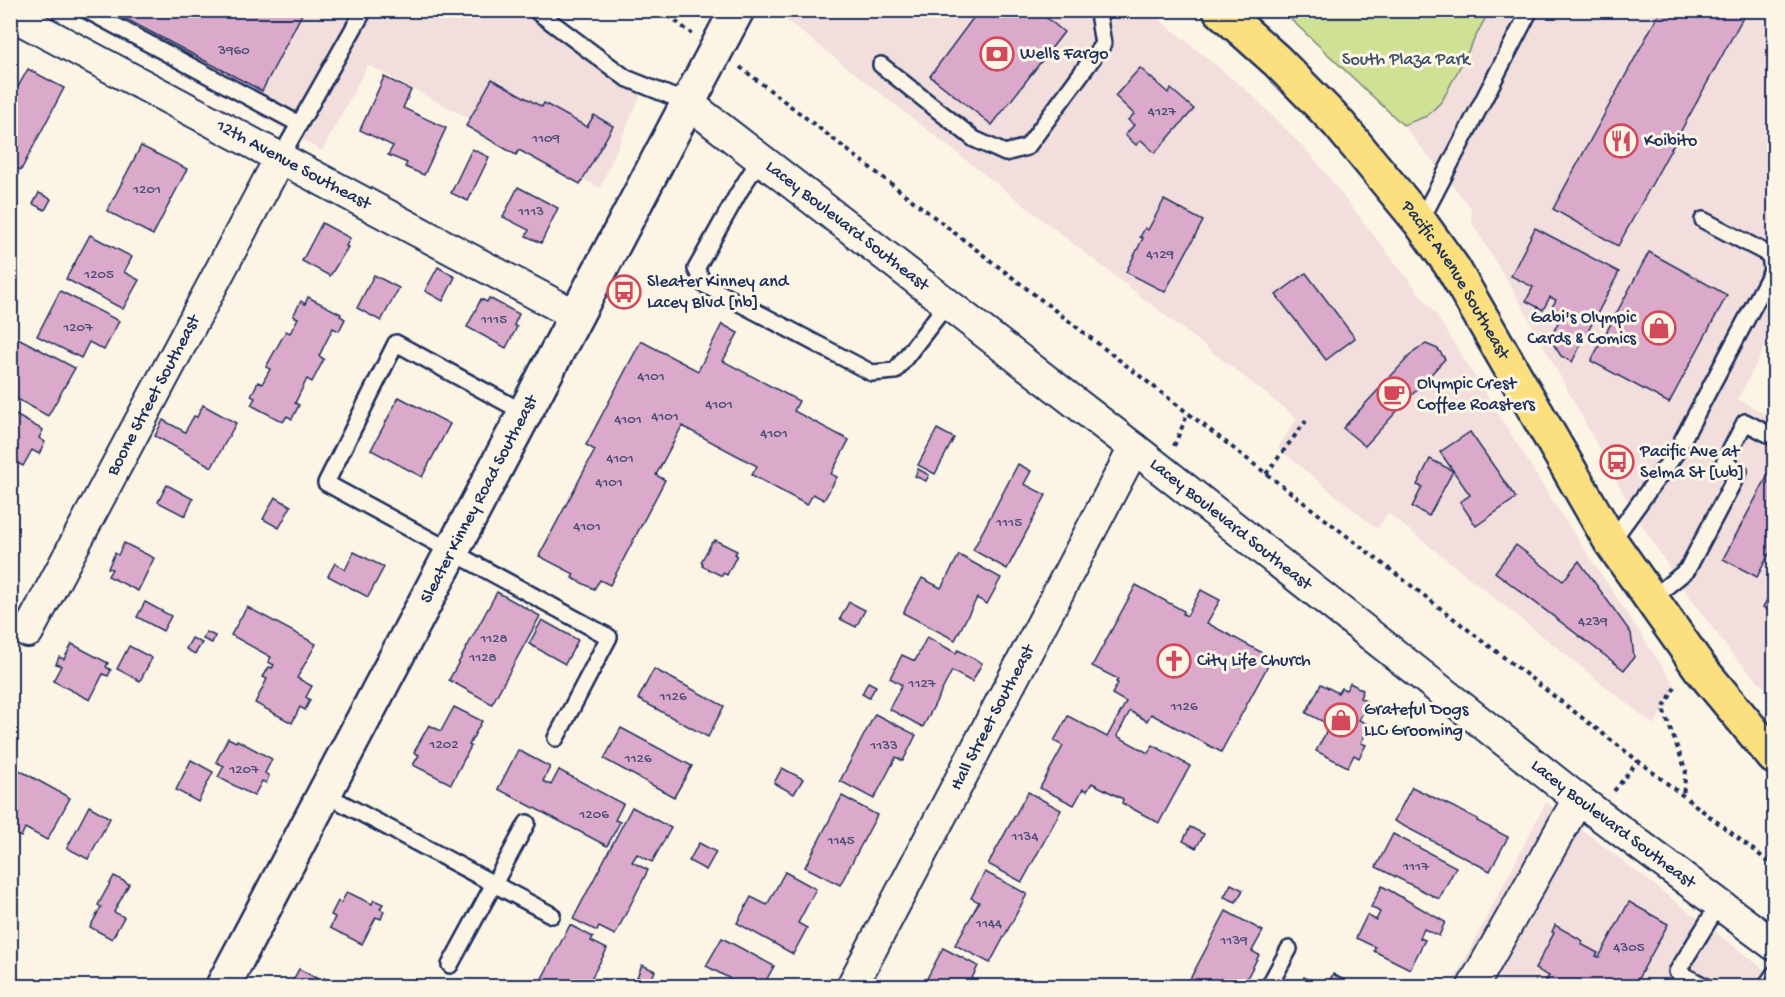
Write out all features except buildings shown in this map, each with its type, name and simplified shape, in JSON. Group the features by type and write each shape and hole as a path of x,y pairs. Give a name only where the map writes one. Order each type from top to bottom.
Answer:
{"main road":[{"name":"Pacific Avenue Southeast","path":"1220,10 1277,61 1338,123 1420,222 1453,268 1611,542 1700,668 1774,757"}],"street":[{"name":"Sleater Kinney Road Southeast","path":"223,987 737,10"},
{"name":"12th Avenue Southeast","path":"10,14 577,316"},
{"name":"Lacey Boulevard Southeast","path":"688,103 1134,448 1588,806 1774,945"},
{"name":"Boone Street Southeast","path":"28,632 280,158"},
{"name":"Hall Street Southeast","path":"852,987 1134,448"},
{"path":"1481,983 1588,806"}],"lane":[{"path":"86,10 299,124"},
{"path":"280,158 364,10"},
{"path":"535,10 626,78 688,103"},
{"path":"1420,222 1530,10"},
{"path":"881,65 974,139 1005,153 1027,147 1103,44 1098,13"},
{"path":"760,159 696,269 705,285 872,373 895,371 947,304"},
{"path":"1611,542 1674,453 1772,271 1770,255 1702,220"},
{"path":"525,413 396,343 326,483 609,637 556,738"},
{"path":"1650,600 1687,570 1739,471 1724,463 1745,422 1774,437"},
{"path":"325,794 552,915"},
{"path":"450,964 527,823"},
{"path":"1704,987 1677,972 1719,904"},
{"path":"1269,987 1289,949"},
{"path":"1766,987 1774,974"}],"path":[{"path":"661,10 716,49 1774,866"},
{"path":"1173,450 1188,413"},
{"path":"1266,474 1306,421"},
{"path":"1670,680 1676,687 1663,709 1686,771 1683,795"},
{"path":"1588,806 1638,761"}],"shaded area":[{"path":"790,10 1149,11 1251,94 1311,155 1437,316 1557,508 1676,687 1654,725 1388,513 1377,529 1278,448 1297,418 785,19"},
{"path":"77,11 548,11 644,87 600,188 368,65 322,151"},
{"path":"1282,11 1774,11 1774,330 1738,399 1774,419 1774,697 1731,653 1676,578 1633,511 1517,297 1472,223 1471,208 1403,125"},
{"path":"1546,802 1774,977 1774,986 1451,986"}],"green space":[{"name":"South Plaza Park","path":"1282,11 1489,11 1442,101 1427,116 1403,125"}],"place":[{"name":"Wells Fargo","path":"997,54"},
{"name":"Koibito","path":"1621,141"},
{"name":"Sleater Kinney and Lacey Blvd [nb]","path":"624,292"},
{"name":"Gabi's Olympic Cards & Comics","path":"1659,328"},
{"name":"Olympic Crest Coffee Roasters","path":"1394,394"},
{"name":"Pacific Ave at Selma St [wb]","path":"1617,462"},
{"name":"City Life Church","path":"1174,661"},
{"name":"Grateful Dogs LLC Grooming","path":"1341,720"}]}
